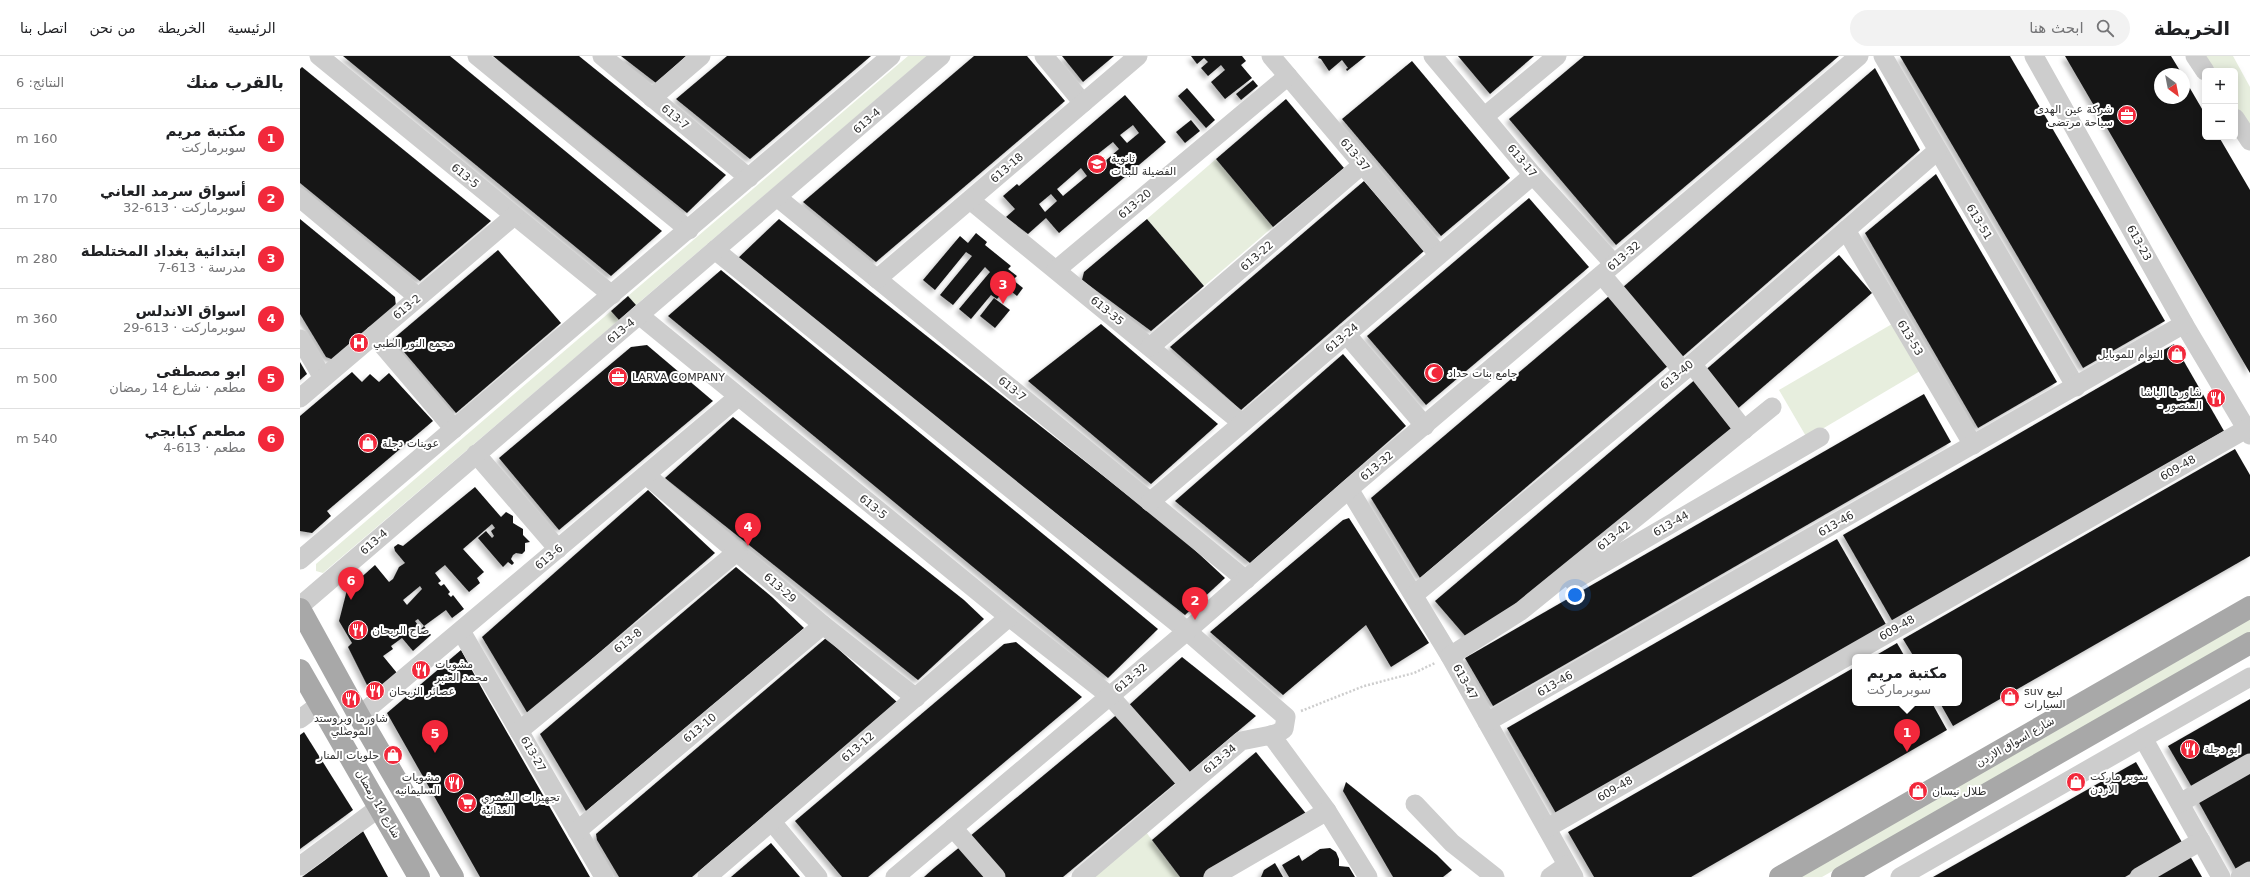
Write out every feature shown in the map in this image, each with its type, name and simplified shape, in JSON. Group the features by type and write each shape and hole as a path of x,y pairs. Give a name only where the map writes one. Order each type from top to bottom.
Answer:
{"main road":[{"name":"شارع اسواق الاردن","path":"1780,877 2250,607"},
{"path":"300,609 359,716 453,877"},
{"path":"1842,877 2250,643"},
{"name":"شارع 14 رمضان","path":"300,670 419,877"}],"street":[{"name":"613-5","path":"319,56 612,295"},
{"path":"477,56 689,230"},
{"name":"613-7","path":"602,56 749,178"},
{"path":"652,98 701,56"},
{"path":"300,560 689,230 891,56"},
{"name":"613-4","path":"300,606 715,250 778,198 941,56"},
{"path":"1044,56 1083,103"},
{"name":"613-18","path":"877,279 1138,56"},
{"name":"613-37","path":"1271,56 1440,255"},
{"name":"613-17","path":"1434,56 1533,175 1687,367 1744,430"},
{"path":"1485,116 1557,56"},
{"name":"613-32","path":"896,877 1187,631 1349,490 1859,56"},
{"name":"613-51","path":"1882,56 2076,387"},
{"name":"613-23","path":"2034,56 2184,324 2249,432"},
{"path":"2195,56 2203,68"},
{"name":"613-20","path":"1056,270 1288,76"},
{"path":"2238,123 2250,141"},
{"name":"613-40","path":"1414,596 1687,367 1937,151"},
{"name":"613-22","path":"1150,347 1363,164"},
{"name":"613-24","path":"1150,502 1533,175"},
{"path":"300,198 418,297"},
{"name":"613-7","path":"778,198 1246,580"},
{"name":"613-35","path":"970,200 1242,423"},
{"name":"613-2","path":"300,398 514,216"},
{"name":"613-53","path":"1846,230 1973,445"},
{"path":"715,250 1187,631 1286,717 1284,729 1278,733 1271,734 1327,811 1368,877"},
{"name":"613-5","path":"639,315 1009,617 1110,696 1189,785"},
{"name":"613-46","path":"1487,722 2184,324"},
{"path":"1346,334 1425,426"},
{"path":"374,335 454,429"},
{"path":"300,339 323,378"},
{"name":"613-6","path":"359,716 738,397"},
{"name":"613-42","path":"1450,656 1522,611 1772,407"},
{"name":"609-48","path":"1855,654 2249,432"},
{"name":"613-44","path":"1522,611 1820,437"},
{"path":"476,454 558,549"},
{"name":"613-29","path":"646,475 822,625 916,698"},
{"name":"613-47","path":"1349,490 1450,656 1571,871"},
{"name":"613-8","path":"519,731 738,552"},
{"name":"613-12","path":"707,877 1009,617"},
{"name":"613-10","path":"577,831 822,625"},
{"name":"613-27","path":"461,631 604,877"},
{"name":"609-48","path":"1547,828 1852,656"},
{"path":"1900,877 2250,677"},
{"path":"300,719 320,704"},
{"name":"613-34","path":"1081,877 1241,741 1271,734"},
{"path":"2144,738 2221,877"},
{"path":"2180,803 2250,763"},
{"path":"1415,804 1452,843 1495,877"},
{"path":"300,866 380,807"},
{"path":"1213,877 1327,811"},
{"path":"772,822 818,877"},
{"path":"953,828 996,877"},
{"path":"2139,877 2201,841"},
{"path":"1550,877 1571,871"},
{"path":"2240,877 2250,871"}],"path":[{"path":"1286,717 1364,686 1414,673 1450,656"}],"green space":[{"path":"908,56 927,56 636,305 628,296"},
{"path":"2204,56 2233,56 2250,87 2250,131 2238,111 2238,68 2211,68"},
{"path":"1216,159 1273,227 1204,286 1147,219"},
{"path":"611,311 619,320 323,573 316,571 316,564"},
{"path":"1892,324 1920,371 1807,438 1779,390"},
{"path":"2250,616 2250,633 1822,877 1793,877"},
{"path":"1146,832 1180,877 1093,877"}],"building":[{"path":"343,56 450,56 662,231 611,276"},
{"path":"493,56 579,56 726,175 687,213"},
{"path":"621,56 686,56 656,83"},
{"path":"727,56 871,56 750,159 676,99"},
{"path":"974,56 1027,56 1065,101 876,262 803,202"},
{"path":"1062,56 1114,56 1083,82"},
{"path":"1191,56 1242,56 1246,61 1241,65 1252,78 1225,99 1211,82 1225,70 1221,65 1208,76 1201,68 1208,62 1204,58 1197,64"},
{"path":"1319,56 1366,56 1347,71 1346,69 1348,68 1342,60 1329,71 1321,59 1318,58"},
{"path":"1458,56 1534,56 1490,94"},
{"path":"1584,56 1839,56 1616,245 1509,119"},
{"path":"1900,56 2010,56 2165,321 2083,368"},
{"path":"2065,56 2171,56 2178,68 2154,68 2154,104 2190,104 2190,88 2202,109 2202,140 2221,140 2250,190 2250,373"},
{"path":"1412,61 1510,178 1441,236 1342,119"},
{"path":"302,67 491,221 420,281 300,183 300,69"},
{"path":"1875,68 1920,150 1681,358 1622,288"},
{"path":"1253,80 1258,86 1241,100 1236,94"},
{"path":"1187,88 1215,120 1206,128 1178,96"},
{"path":"1125,95 1166,142 1059,233 1046,218 1028,234 1006,217 1015,209 1003,196 1017,184 1019,186","holes":["1133,125 1139,133 1127,143 1120,135","1113,142 1119,149 1096,169 1089,161","1081,168 1087,176 1063,196 1057,189","1051,194 1057,201 1045,212 1039,204"]},
{"path":"1286,99 1344,168 1273,227 1216,159"},
{"path":"1191,120 1200,131 1185,143 1176,132"},
{"path":"1936,174 2057,382 1978,428 1865,233"},
{"path":"1364,181 1424,251 1241,410 1170,347"},
{"path":"1529,198 1589,267 1426,405 1367,336"},
{"path":"300,219 395,297 396,307 334,360 326,357 300,314"},
{"path":"779,219 1183,539 1225,578 1185,615 735,261"},
{"path":"1147,219 1204,286 1151,331 1082,280 1084,272"},
{"path":"976,233 987,242 985,245 1011,266 1008,269 1017,276 1013,280 1023,288 1017,296 1007,288 997,299 991,295 971,319 959,309 990,272 985,267 953,305 940,295 972,256 966,252 935,290 923,280 960,236 968,243"},
{"path":"498,250 561,323 456,413 393,339"},
{"path":"1839,255 1872,293 1735,411 1702,373"},
{"path":"721,270 1158,629 1108,678 668,316"},
{"path":"628,296 636,305 619,320 611,311"},
{"path":"1609,296 1669,365 1420,578 1371,498"},
{"path":"994,298 1010,310 995,328 980,316"},
{"path":"1101,324 1218,424 1151,484 1028,381"},
{"path":"2174,344 2224,431 1893,622 1843,535"},
{"path":"647,345 713,401 559,530 499,458 631,347"},
{"path":"1343,354 1406,426 1250,563 1175,501"},
{"path":"300,362 307,374 300,380"},
{"path":"352,372 362,382 370,374 379,382 389,373 433,421 327,511 331,516 312,533 300,531 300,416"},
{"path":"1697,378 1739,428 1524,602 1467,638 1435,601"},
{"path":"1924,394 1951,442 1493,706 1465,658"},
{"path":"733,417 964,600 984,619 918,680 665,478"},
{"path":"2235,449 2250,475 2250,556 1953,726 1942,706 1962,706 1962,654 1912,654 1903,639"},
{"path":"475,487 501,517 506,512 513,516 513,523 523,529 523,535 530,542 525,543 525,551 522,554 516,553 513,555 511,559 514,563 512,565 508,562 503,567 478,538 486,531 492,538 494,536 491,531 495,528 492,524 463,549 484,572 477,578 480,583 469,592 445,565 435,573 441,581 438,583 441,586 444,584 450,592 448,594 451,597 453,595 464,609 452,618 446,610 424,626 431,635 413,651 402,638 391,646 393,649 383,656 397,673 382,686 367,685 348,647 352,643 339,621 347,590 375,565 389,582 393,579 399,567 405,563 395,551 394,547 398,544 403,546","holes":["420,586 422,589 407,605 403,600","418,619 424,626 421,629 415,621"]},
{"path":"648,490 715,553 528,714 482,637"},
{"path":"1349,518 1429,643 1391,667 1366,625 1283,695 1210,632 1343,520"},
{"path":"1837,539 1887,626 1557,815 1507,728"},
{"path":"736,567 772,597 804,628 586,811 540,734"},
{"path":"826,638 897,702 692,877 619,877 597,840 596,834"},
{"path":"1016,642 1082,697 868,877 842,877 795,821 1004,644"},
{"path":"1897,643 1903,654 1878,654"},
{"path":"461,650 590,877 480,877 387,713"},
{"path":"1182,657 1256,716 1186,775 1128,706"},
{"path":"1852,669 1852,706 1934,706 1947,730 1691,877 1594,877 1568,832"},
{"path":"2250,699 2250,757 2193,789 2168,746"},
{"path":"1120,712 1178,781 1063,877 1004,877 969,837"},
{"path":"304,732 353,810 300,849 300,735"},
{"path":"1256,752 1308,816 1203,877 1180,877 1152,840"},
{"path":"2136,762 2183,844 2125,877 1933,877"},
{"path":"2250,770 2250,863 2237,871 2197,799"},
{"path":"1346,782 1437,855 1452,870 1443,877 1393,877 1343,791"},
{"path":"363,831 388,877 302,877 324,861"},
{"path":"771,843 800,877 731,877 752,859"},
{"path":"961,846 987,877 924,877 934,868"},
{"path":"1330,848 1336,852 1339,859 1339,866 1349,867 1355,877 1289,877 1282,865 1299,855 1302,861 1320,849"},
{"path":"2190,856 2202,877 2153,877"},
{"path":"1275,863 1283,877 1261,877 1264,870"}],"place":[{"name":"شركة عين الهدى سياحة مرتضى","path":"2127,115"},
{"name":"ثانوية الفضيلة للبنات","path":"1097,164"},
{"name":"ابتدائية بغداد المختلطة","path":"1003,304"},
{"name":"مجمع النور الطبي","path":"359,343"},
{"name":"التوأم للموبايل","path":"2177,354"},
{"name":"جامع بنات حداد","path":"1434,373"},
{"name":"LARVA COMPANY","path":"618,377"},
{"name":"شاورما الباشا - المنصور","path":"2216,398"},
{"name":"عوينات دجلة","path":"368,443"},
{"name":"اسواق الاندلس","path":"748,546"},
{"name":"مطعم كبابجي","path":"351,600"},
{"name":"أسواق سرمد العاني","path":"1195,620"},
{"name":"صاج الريحان","path":"358,630"},
{"name":"مشويات محمد العنبر","path":"421,670"},
{"name":"عصائر الريحان","path":"375,691"},
{"name":"suv لبيع السيارات","path":"2010,697"},
{"name":"شاورما وبروستد الموصلي","path":"351,699"},
{"name":"ابو دجلة","path":"2190,749"},
{"name":"مكتبة مريم","path":"1907,752"},
{"name":"ابو مصطفى","path":"435,753"},
{"name":"حلويات المنار","path":"393,755"},
{"name":"سوبر ماركت الاردن","path":"2076,782"},
{"name":"مشويات السليمانيه","path":"454,783"},
{"name":"طلال نيسان","path":"1918,791"},
{"name":"تجهيزات الشمري الغذائية","path":"467,803"}]}
